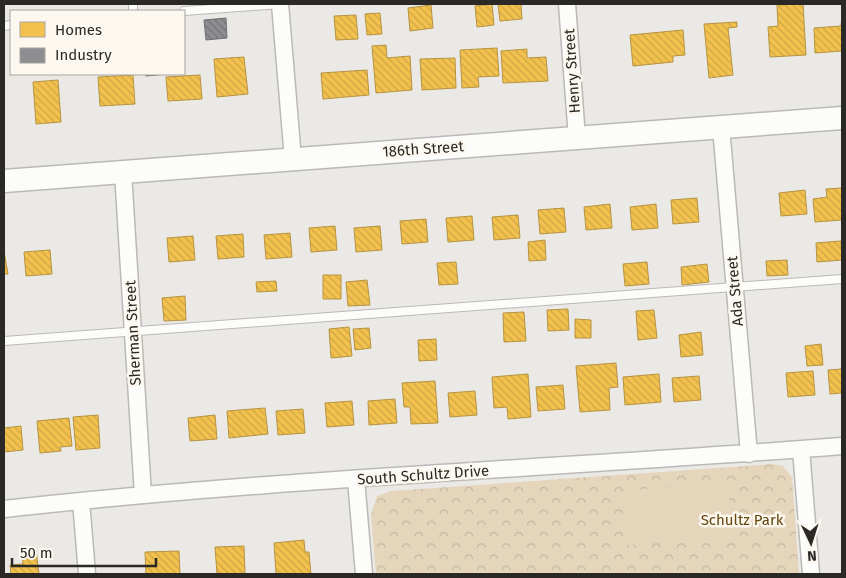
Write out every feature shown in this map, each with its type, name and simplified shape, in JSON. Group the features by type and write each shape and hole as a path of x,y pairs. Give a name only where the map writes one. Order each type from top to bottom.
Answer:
{"street":[{"path":"280,4 293,159"},
{"name":"Henry Street","path":"567,4 577,138"},
{"name":"186th Street","path":"4,177 123,172 842,118"},
{"name":"Ada Street","path":"721,127 749,454"},
{"name":"Sherman Street","path":"123,172 143,495"},
{"name":"South Schultz Drive","path":"4,510 143,495 842,446"},
{"path":"801,449 811,574"},
{"path":"356,479 364,574"},
{"path":"81,501 87,574"}],"lane":[{"path":"185,11 280,4"},
{"path":"4,341 842,279"}],"green space":[{"name":"Schultz Park","path":"773,464 783,466 792,477 799,574 376,574 371,515 377,496 392,491"},
{"path":"728,482 732,537 628,545 624,491"}],"building: Homes":[{"path":"492,4 494,25 477,27 475,6"},
{"path":"498,4 521,4 522,19 500,21"},
{"path":"803,4 806,55 770,57 768,27 778,26 777,5"},
{"path":"431,5 433,28 410,31 408,8"},
{"path":"380,13 382,34 367,35 365,14"},
{"path":"356,15 358,39 336,40 334,16"},
{"path":"842,15 842,51 815,53 814,28 841,26"},
{"path":"737,22 737,27 728,28 733,75 709,78 704,24"},
{"path":"683,30 685,55 673,56 673,62 633,66 630,35"},
{"path":"386,45 387,58 410,56 412,90 376,93 372,46"},
{"path":"497,48 499,76 478,77 479,87 462,88 460,50"},
{"path":"527,49 527,58 546,57 548,81 503,83 501,51"},
{"path":"244,57 248,94 217,97 214,59"},
{"path":"455,58 456,88 422,90 420,59"},
{"path":"367,70 369,95 323,99 321,73"},
{"path":"133,75 135,104 100,106 98,77"},
{"path":"200,75 202,99 168,101 166,77"},
{"path":"58,80 61,122 36,124 33,82"},
{"path":"842,188 842,220 815,222 813,199 827,197 826,189"},
{"path":"805,190 807,214 781,216 779,193"},
{"path":"697,198 699,222 673,224 671,200"},
{"path":"610,204 612,228 586,230 584,207"},
{"path":"656,204 658,228 632,230 630,207"},
{"path":"564,208 566,232 540,234 538,210"},
{"path":"518,215 520,238 494,240 492,217"},
{"path":"472,216 474,240 448,242 446,218"},
{"path":"426,219 428,242 402,244 400,221"},
{"path":"335,226 337,250 311,252 309,228"},
{"path":"380,226 382,250 356,252 354,228"},
{"path":"290,233 292,257 266,259 264,235"},
{"path":"243,234 244,257 218,259 216,236"},
{"path":"193,236 195,260 169,262 167,238"},
{"path":"545,240 546,260 529,261 528,242"},
{"path":"841,241 842,260 817,262 816,243"},
{"path":"50,250 52,274 26,276 24,252"},
{"path":"4,251 8,274 4,274"},
{"path":"787,260 788,275 767,276 766,261"},
{"path":"456,262 458,284 439,285 437,263"},
{"path":"647,262 649,284 625,286 623,264"},
{"path":"707,264 709,282 682,285 681,267"},
{"path":"323,275 341,275 341,299 323,299"},
{"path":"367,280 370,305 348,306 346,282"},
{"path":"276,281 277,291 257,292 256,282"},
{"path":"185,296 186,320 164,321 162,298"},
{"path":"568,309 569,330 548,331 547,310"},
{"path":"654,310 657,338 638,340 636,311"},
{"path":"524,312 526,341 504,342 503,313"},
{"path":"575,319 591,320 591,338 575,338"},
{"path":"349,327 352,356 331,358 329,329"},
{"path":"369,328 371,348 355,350 353,329"},
{"path":"701,332 703,355 681,357 679,335"},
{"path":"436,339 437,360 419,361 418,340"},
{"path":"821,344 823,365 807,366 805,346"},
{"path":"616,363 618,387 609,388 610,410 580,412 576,366"},
{"path":"842,369 842,393 830,394 828,370"},
{"path":"813,371 815,395 788,397 786,373"},
{"path":"528,374 531,417 508,419 507,407 494,408 492,377"},
{"path":"659,374 661,402 625,405 623,377"},
{"path":"699,376 701,400 674,402 672,378"},
{"path":"435,381 438,423 411,424 410,407 404,407 402,383"},
{"path":"563,385 565,409 538,411 536,387"},
{"path":"475,391 477,415 450,417 448,393"},
{"path":"395,399 397,423 369,425 368,401"},
{"path":"352,401 354,425 327,427 325,403"},
{"path":"265,408 268,434 229,438 227,411"},
{"path":"303,409 305,433 278,435 276,411"},
{"path":"98,415 100,448 76,450 73,417"},
{"path":"215,415 217,439 190,441 188,418"},
{"path":"69,418 72,446 60,447 61,451 40,453 37,421"},
{"path":"21,426 23,450 4,452 4,428"},
{"path":"304,540 305,552 309,552 311,574 276,574 274,543"},
{"path":"244,546 245,574 217,574 215,547"},
{"path":"36,550 39,574 11,574 10,565 23,564 22,551"},
{"path":"179,551 180,574 146,574 145,552"}],"building: Industry":[{"path":"226,18 227,38 206,40 204,20"}]}
